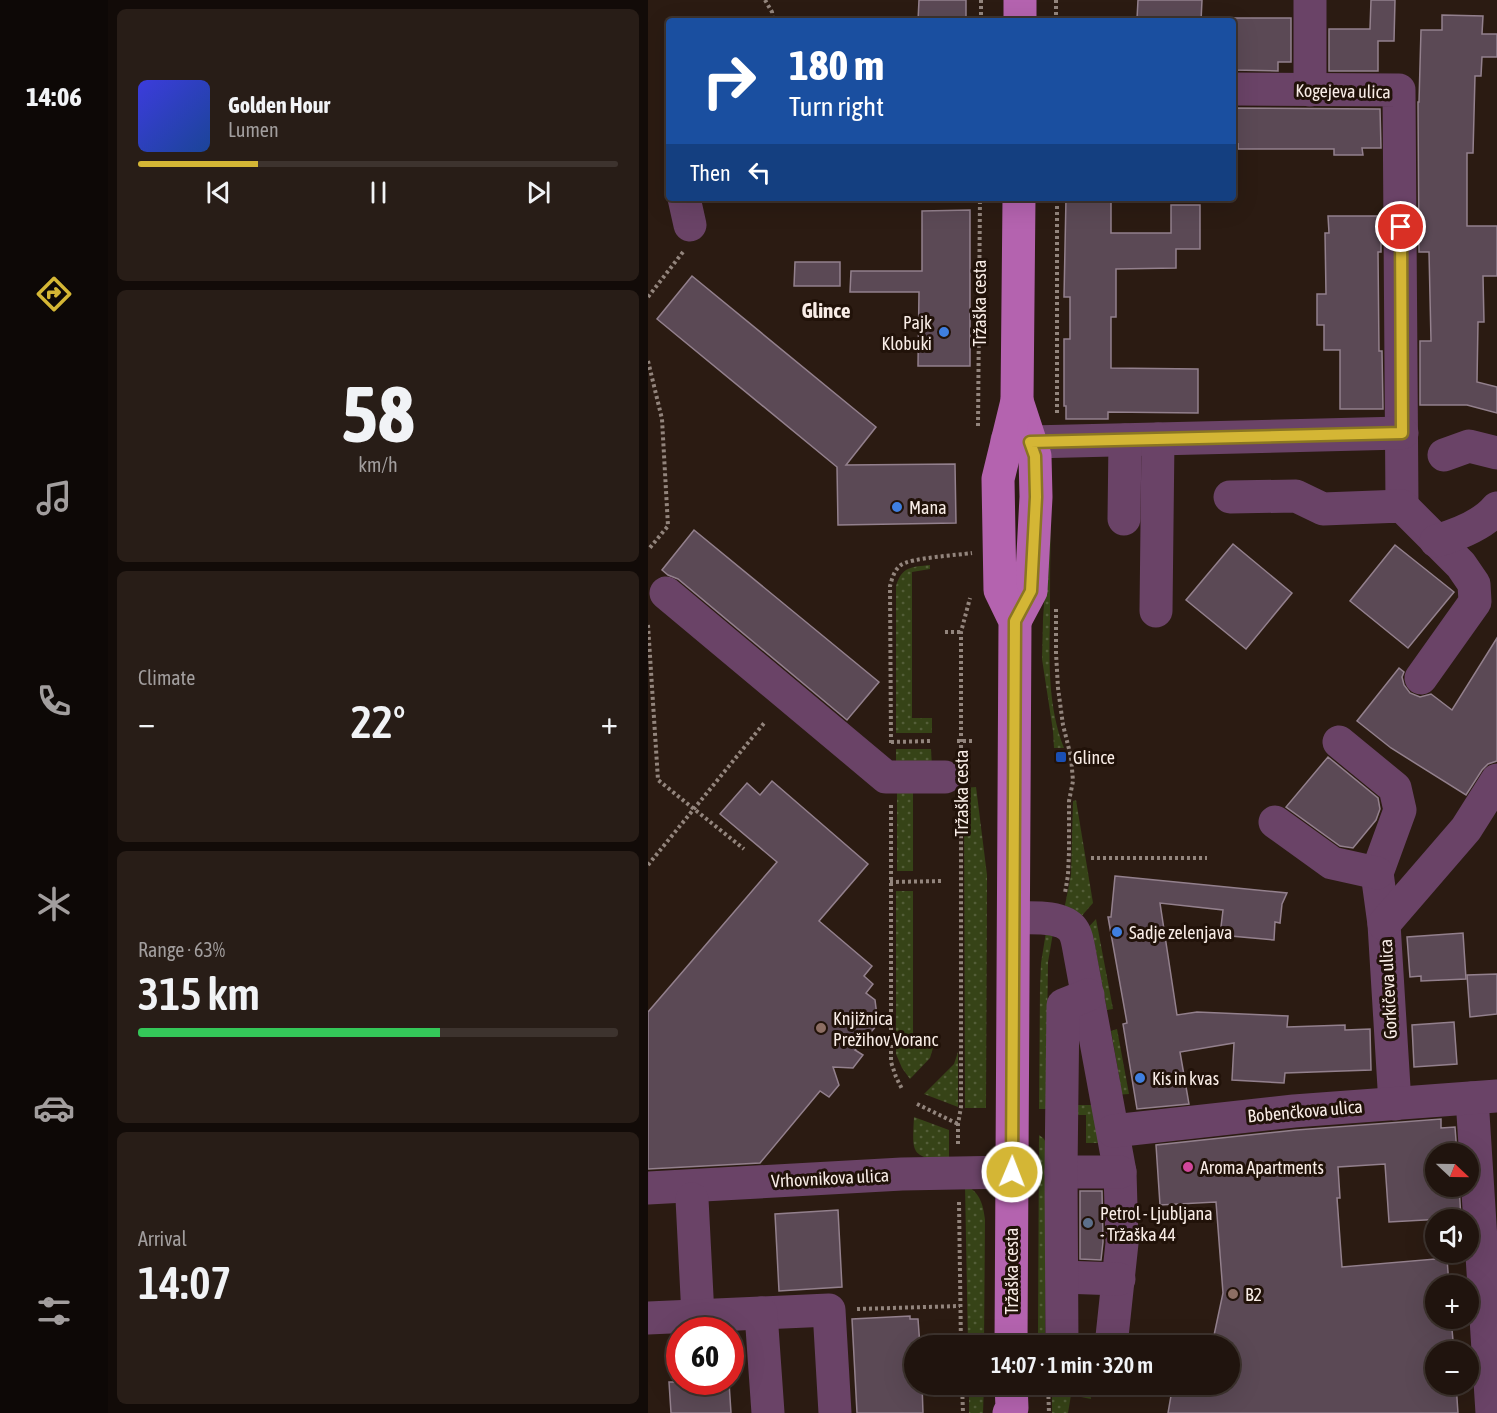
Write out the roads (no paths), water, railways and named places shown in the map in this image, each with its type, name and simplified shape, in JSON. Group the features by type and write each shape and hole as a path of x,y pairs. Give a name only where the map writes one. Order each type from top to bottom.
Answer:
{"main road":[{"path":"1020,0 1020,18"},
{"name":"Tržaška cesta","path":"1011,1335 1015,621 1000,590 998,479 1005,440 1017,401 1019,201"}],"street":[{"path":"1310,0 1310,90"},
{"name":"Kogejeva ulica","path":"1236,89 1399,90 1402,506"},
{"path":"1005,440 1125,440 1402,433"},
{"path":"1156,610 1158,439"},
{"path":"1124,519 1125,440"},
{"path":"1444,455 1469,446 1497,453"},
{"path":"1230,497 1296,496 1323,509 1402,506 1461,565 1474,584 1475,602 1421,678"},
{"path":"1436,541 1456,535 1491,515 1497,508"},
{"path":"666,593 885,777 956,781"},
{"path":"1275,822 1332,863 1377,873 1400,810 1395,788 1339,742"},
{"path":"1384,924 1466,829 1497,780"},
{"name":"Gorkičeva ulica","path":"1377,873 1384,924 1395,1104"},
{"path":"1014,918 1058,921 1071,928 1078,944 1120,1172 1122,1243 1112,1335"},
{"path":"1062,1335 1063,1005 1088,995"},
{"path":"1485,1097 1492,1413"},
{"name":"Bobenčkova ulica","path":"1113,1131 1294,1111 1485,1097"},
{"name":"Vrhovnikova ulica","path":"648,1188 902,1174 1012,1172"},
{"path":"1061,1172 1120,1172"},
{"path":"692,1199 698,1316"},
{"path":"1062,1277 1119,1279"},
{"path":"648,1318 829,1310 835,1413"},
{"path":"761,1313 768,1413"}],"place":[{"name":"Pajk Klobuki","path":"944,332"},
{"name":"Mana","path":"897,507"},
{"name":"Glince","path":"1061,757"},
{"name":"Sadje zelenjava","path":"1117,932"},
{"name":"Knjižnica Prežihov Voranc","path":"821,1028"},
{"name":"Kis in kvas","path":"1140,1078"},
{"name":"Aroma Apartments","path":"1188,1167"},
{"name":"Petrol - Ljubljana - Tržaška 44","path":"1088,1223"},
{"name":"B2","path":"1233,1294"}],"district":[{"name":"Glince","path":"826,310"}]}
